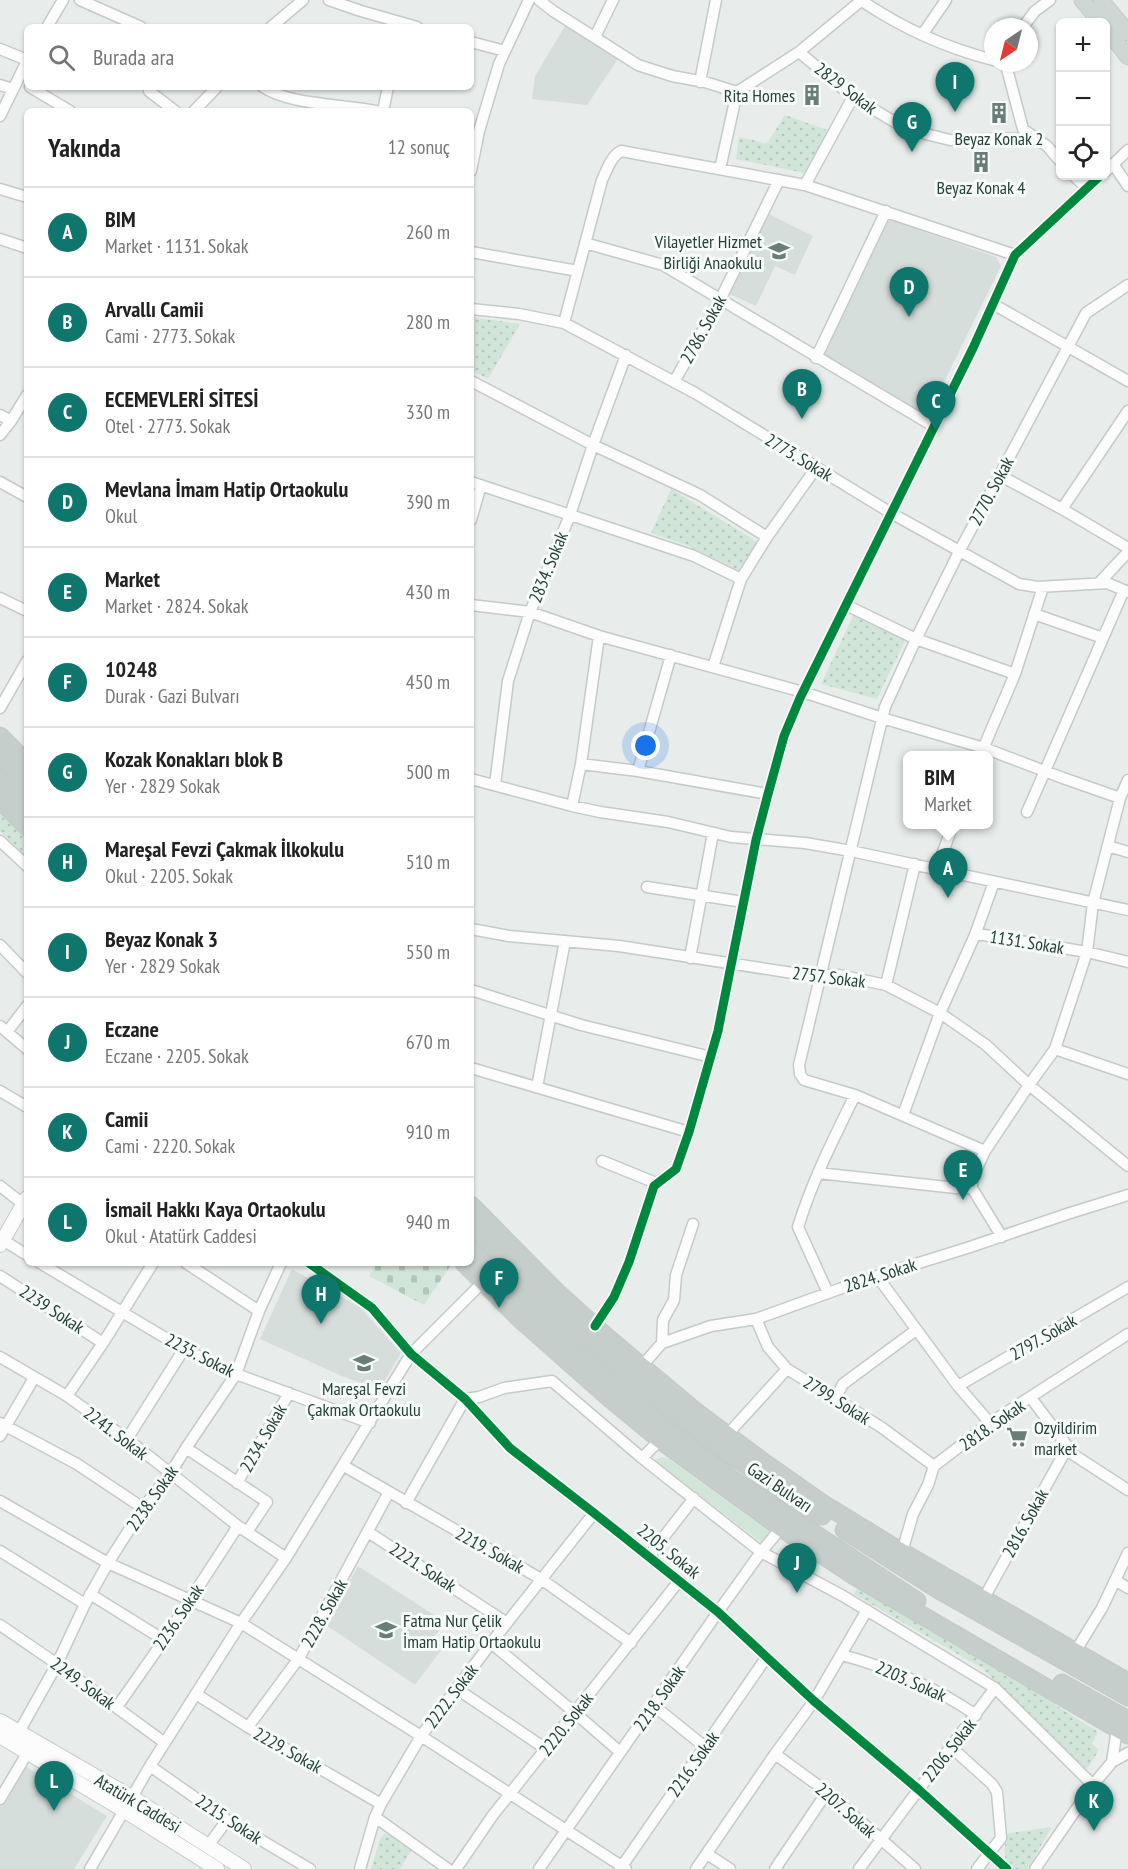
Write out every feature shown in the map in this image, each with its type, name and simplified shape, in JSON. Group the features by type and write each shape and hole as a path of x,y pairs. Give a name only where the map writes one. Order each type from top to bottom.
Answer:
{"highway":[{"path":"0,736 24,760"},
{"path":"0,754 24,779"},
{"path":"0,778 24,802"},
{"path":"0,800 24,824"},
{"path":"474,1208 595,1326 728,1435 822,1503 902,1552 1128,1682"},
{"name":"Gazi Bulvarı","path":"474,1227 574,1327 676,1414 783,1492 937,1589 1128,1696"},
{"name":"Gazi Bulvarı","path":"474,1253 580,1356 667,1429 733,1480 916,1600 1124,1728"},
{"path":"467,1266 522,1321 609,1398 660,1440 781,1528 856,1577 1124,1728"},
{"path":"902,1552 937,1589 984,1598"},
{"path":"925,1617 962,1627 988,1653"}],"main road":[{"path":"1082,0 1097,18"},
{"path":"1101,0 1128,33"},
{"path":"1110,34 1128,57"},
{"path":"2,1243 24,1203"},
{"name":"Atatürk Caddesi","path":"0,1721 133,1798 244,1869"},
{"name":"Atatürk Caddesi","path":"0,1736 125,1810 210,1867"}],"street":[{"path":"49,24 63,0"},
{"path":"80,0 134,24"},
{"path":"329,0 397,24"},
{"path":"475,130 499,64 529,0"},
{"path":"539,0 638,64 672,76 737,92"},
{"path":"595,37 613,0"},
{"path":"720,169 737,92 799,52 862,0 909,30 984,58"},
{"path":"922,35 946,0"},
{"path":"1030,18 1050,0"},
{"path":"699,82 718,1"},
{"path":"274,24 296,2"},
{"path":"474,43 505,51"},
{"path":"0,50 24,59"},
{"name":"2829 Sokak","path":"799,52 853,97 898,124 950,140 1036,138"},
{"path":"1007,72 1023,129 1047,146 1056,156"},
{"path":"0,85 22,85"},
{"path":"0,116 22,85"},
{"path":"31,90 64,108"},
{"path":"197,108 214,90"},
{"path":"268,90 299,99 357,108"},
{"path":"384,108 387,90"},
{"path":"148,91 171,108"},
{"path":"805,184 853,97"},
{"path":"296,108 299,99"},
{"path":"1110,166 1128,150"},
{"path":"564,323 602,180 617,153 621,151 805,184 1015,255"},
{"path":"1110,168 1128,186"},
{"name":"2786. Sokak","path":"674,382 721,298 779,180"},
{"path":"1078,180 1087,188"},
{"path":"595,1326 614,1297 629,1262 656,1183 676,1169 689,1132 718,1031 756,840 784,736 803,692 973,348 1015,255 1096,180"},
{"path":"0,189 24,196"},
{"path":"816,358 886,211"},
{"path":"0,239 24,247"},
{"path":"585,243 663,265 933,426"},
{"path":"474,253 578,271"},
{"name":"2770. Sokak","path":"855,1095 804,1080 800,1074 799,1065 885,707 960,550 1086,314 1128,285"},
{"path":"993,304 1128,381"},
{"name":"2773. Sokak","path":"474,309 519,314 564,323 674,382 891,513 1019,584 1043,587 1107,583 1126,591"},
{"name":"2834. Sokak","path":"495,785 508,681 530,612 570,515 592,445 626,355"},
{"path":"474,383 592,445 700,495 767,537"},
{"path":"0,435 24,400"},
{"path":"1062,509 1128,411"},
{"path":"0,415 11,422"},
{"path":"713,667 741,579 767,537 816,468"},
{"path":"999,475 1062,509 1128,550 1099,583"},
{"path":"0,482 24,495"},
{"path":"476,484 694,556 741,579"},
{"path":"982,751 1015,674 1043,587"},
{"path":"1027,812 1126,591"},
{"path":"0,598 24,610"},
{"path":"474,605 530,612 599,636 803,692 979,751"},
{"path":"846,605 916,639 1015,674"},
{"path":"1034,614 1103,638"},
{"path":"572,806 581,764 599,636"},
{"path":"638,771 671,655"},
{"path":"0,708 24,666"},
{"path":"993,755 1120,798"},
{"path":"581,764 638,771 768,794"},
{"path":"474,780 572,806 756,840 805,843 851,851 1128,910"},
{"path":"1002,1237 972,1188 972,1179 985,1151 1055,1049 1087,952 1093,903 1120,798 1128,780"},
{"path":"936,869 951,829"},
{"path":"690,958 713,833"},
{"path":"0,841 24,863"},
{"path":"1108,846 1128,852"},
{"path":"886,985 915,864"},
{"path":"975,935 994,882"},
{"path":"647,887 743,902"},
{"name":"2757. Sokak","path":"474,930 508,936 619,946 799,974 839,975 886,985 940,1013 986,1045 1029,1085 1128,1166"},
{"name":"1131. Sokak","path":"903,1116 940,1013 975,935 1087,952 1128,962"},
{"path":"537,1087 565,941"},
{"path":"0,945 24,970"},
{"path":"474,991 551,1016 711,1057"},
{"path":"24,1009 3,1029 24,1046"},
{"path":"1055,1049 1128,1074"},
{"path":"474,1069 689,1132"},
{"path":"0,1091 24,1105"},
{"path":"828,1293 798,1227 805,1201 855,1095 985,1151"},
{"path":"602,1161 656,1183"},
{"path":"818,1173 972,1188"},
{"path":"0,1186 24,1200"},
{"name":"2824. Sokak","path":"642,1366 662,1343 711,1326 756,1320 877,1276 1128,1195"},
{"path":"662,1343 663,1320 674,1300 676,1275 693,1224"},
{"path":"2,1243 24,1254"},
{"name":"2235. Sokak","path":"45,1266 184,1349 236,1374 370,1423"},
{"path":"67,1396 151,1266"},
{"path":"191,1266 259,1311"},
{"name":"2238. Sokak","path":"19,1732 57,1664 108,1563 143,1508 170,1474 236,1374 259,1311 280,1266"},
{"name":"2205. Sokak","path":"313,1266 372,1308 411,1354 465,1399 510,1448 718,1612 814,1701 918,1789 1007,1869"},
{"name":"2239 Sokak","path":"0,1276 103,1343"},
{"path":"877,1276 958,1386 990,1423"},
{"path":"90,1869 150,1766 241,1623 286,1558 411,1354 483,1282"},
{"name":"2797. Sokak","path":"958,1386 1128,1287"},
{"name":"2799. Sokak","path":"756,1320 768,1347 787,1369 880,1427 934,1466"},
{"path":"835,1399 843,1384 916,1330"},
{"name":"2818. Sokak","path":"934,1466 990,1423 1128,1335"},
{"path":"127,1439 184,1349"},
{"name":"2241. Sokak","path":"0,1357 67,1396 127,1439 243,1529 286,1558"},
{"path":"728,1435 787,1369"},
{"path":"34,1378 2,1428 77,1464 143,1508"},
{"path":"406,1503 465,1399 479,1397 504,1388 552,1381 642,1458 761,1552 843,1596 995,1688 1093,1785"},
{"name":"2234. Sokak","path":"237,1483 289,1393"},
{"path":"1030,1398 1074,1455 1128,1490"},
{"path":"642,1458 660,1440"},
{"path":"186,1448 237,1483"},
{"name":"2816. Sokak","path":"984,1598 1068,1449"},
{"name":"2219. Sokak","path":"344,1466 542,1579 631,1643"},
{"path":"902,1552 913,1514 928,1485 934,1466"},
{"name":"2236. Sokak","path":"117,1707 189,1601 243,1529 267,1502 237,1483"},
{"name":"2228. Sokak","path":"248,1727 299,1658 389,1492"},
{"path":"649,1556 694,1498"},
{"path":"0,1501 108,1563 241,1623 421,1736 623,1868"},
{"name":"2222. Sokak","path":"360,1869 375,1817 421,1736 594,1513"},
{"name":"2218. Sokak","path":"539,1869 718,1612 781,1528"},
{"name":"2221. Sokak","path":"368,1532 507,1623"},
{"path":"0,1551 164,1640"},
{"path":"1075,1652 1102,1608 1128,1553"},
{"path":"843,1596 856,1577"},
{"path":"1115,1580 1128,1588"},
{"name":"2220. Sokak","path":"456,1869 493,1815 679,1581"},
{"path":"696,1869 814,1701 867,1610"},
{"name":"2249. Sokak","path":"0,1625 165,1743"},
{"path":"491,1643 620,1752"},
{"name":"2203. Sokak","path":"842,1655 910,1678 952,1699 976,1715"},
{"name":"2216. Sokak","path":"623,1868 766,1658"},
{"name":"2206. Sokak","path":"859,1869 995,1688"},
{"path":"457,1689 546,1749"},
{"name":"2229. Sokak","path":"196,1694 381,1804"},
{"path":"653,1706 705,1746"},
{"path":"1035,1869 1093,1785 1112,1762 1124,1728"},
{"path":"951,1747 992,1784 997,1792 1001,1838 977,1869"},
{"path":"0,1799 28,1752"},
{"path":"1112,1762 1128,1753"},
{"name":"2207. Sokak","path":"775,1754 827,1792 915,1869"},
{"name":"2215. Sokak","path":"150,1766 227,1820 310,1869"},
{"path":"775,1869 827,1792"},
{"path":"375,1817 448,1869"},
{"path":"208,1846 227,1820"},
{"path":"707,1854 730,1869"}],"shaded area":[{"path":"565,26 618,59 587,105 532,99 535,76"},
{"name":"Vilayetler Hizmet Birliği Anaokulu","path":"769,214 813,236 795,275 775,266 756,306 729,294"},
{"path":"891,220 996,257 1001,266 927,417 823,357 887,221"},
{"path":"292,1269 361,1308 401,1353 380,1389 344,1377 260,1339"},
{"name":"Fatma Nur Çelik İmam Hatip Ortaokulu","path":"358,1566 445,1622 435,1636 445,1645 415,1685 326,1625"},
{"path":"25,1766 107,1816 74,1869 0,1869 0,1807"}],"green space":[{"path":"785,115 830,131 808,172 736,159 739,137 768,142"},
{"path":"474,317 520,324 488,379 474,372"},
{"path":"671,489 758,542 738,570 686,545 651,533"},
{"path":"854,614 906,639 877,699 821,684"},
{"path":"0,810 24,834 24,855 0,831"},
{"path":"375,1266 450,1266 424,1305 369,1276"},
{"path":"662,1457 669,1459 771,1533 762,1543 654,1460"},
{"path":"858,1587 955,1646 1047,1694 1057,1706 1098,1732 1092,1744 1099,1750 1087,1769 1061,1748 983,1669 854,1594"},
{"path":"1052,1827 1027,1869 1015,1869 1005,1860 1005,1834"},
{"path":"386,1832 412,1849 400,1869 371,1869 380,1839"}],"cycle path":[{"path":"595,1326 614,1297 629,1262 654,1186 676,1169 689,1132 718,1031 756,840 784,736 800,698 973,348 1015,255 1096,180"},
{"path":"313,1266 372,1308 411,1354 465,1399 510,1448 718,1612 814,1701 918,1789 1007,1869"}],"place":[{"name":"Rita Homes","path":"812,95"},
{"name":"Beyaz Konak 3","path":"955,112"},
{"name":"Beyaz Konak 2","path":"999,113"},
{"name":"Kozak Konakları blok B","path":"912,152"},
{"name":"Beyaz Konak 4","path":"981,162"},
{"name":"Vilayetler Hizmet Birliği Anaokulu","path":"779,251"},
{"name":"Mevlana İmam Hatip Ortaokulu","path":"909,317"},
{"name":"Arvallı Camii","path":"802,419"},
{"name":"ECEMEVLERİ SİTESİ","path":"936,431"},
{"name":"BIM","path":"948,898"},
{"name":"Market","path":"963,1200"},
{"name":"10248","path":"499,1308"},
{"name":"Mareşal Fevzi Çakmak İlkokulu","path":"321,1324"},
{"name":"Mareşal Fevzi Çakmak Ortaokulu","path":"364,1363"},
{"name":"Ozyildirim market","path":"1017,1437"},
{"name":"Eczane","path":"797,1593"},
{"name":"Fatma Nur Çelik İmam Hatip Ortaokulu","path":"386,1630"},
{"name":"İsmail Hakkı Kaya Ortaokulu","path":"54,1811"},
{"name":"Camii","path":"1094,1831"}]}
